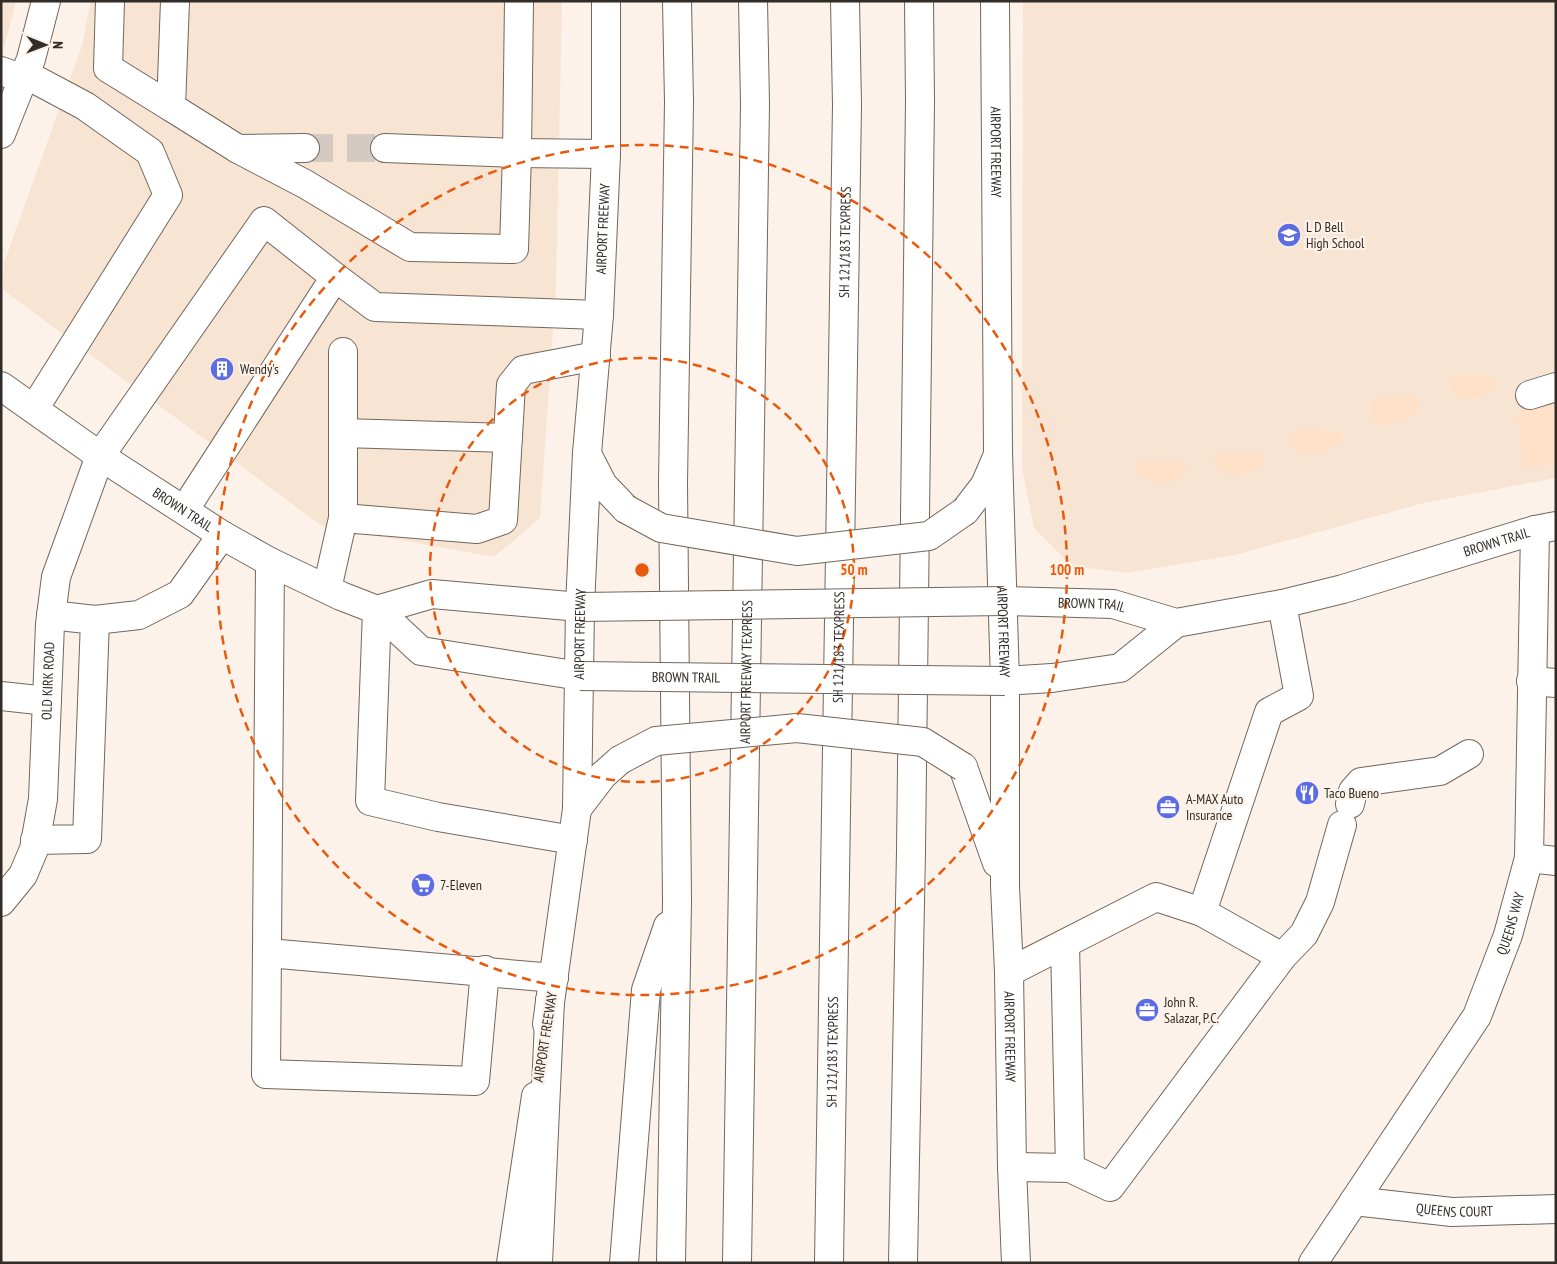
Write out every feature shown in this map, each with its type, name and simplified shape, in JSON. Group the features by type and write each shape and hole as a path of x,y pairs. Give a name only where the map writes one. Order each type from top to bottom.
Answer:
{"main road":[{"path":"1,134 16,75 31,59 46,1"},
{"path":"110,1 108,68 171,108 238,149 305,184 410,247 514,249 519,1"},
{"path":"171,108 175,1"},
{"name":"AIRPORT FREEWAY","path":"510,1263 552,989 577,809 580,607 587,453 599,315 606,154 606,1"},
{"path":"671,1263 676,902 674,483 679,102 677,1"},
{"name":"AIRPORT FREEWAY TEXPRESS","path":"737,1263 750,489 754,104 753,1"},
{"name":"SH 121/183 TEXPRESS","path":"829,1263 847,125 845,1"},
{"path":"903,1263 911,851 920,101 919,1"},
{"name":"AIRPORT FREEWAY","path":"995,1 998,453 1005,681 1005,886 1010,972 1012,1167 1016,1263"},
{"path":"16,75 85,106 150,152 168,195 34,409"},
{"path":"238,149 305,148"},
{"path":"385,148 606,154"},
{"name":"OLD KIRK ROAD","path":"1,902 23,875 35,840 43,799 51,615 56,577 100,456 264,221 335,277"},
{"path":"185,509 335,277 375,307 599,315"},
{"path":"327,589 343,518 344,352"},
{"path":"343,518 477,529 503,520 511,385 523,370 596,356"},
{"name":"BROWN TRAIL","path":"1,386 100,456 222,534 270,562 377,610 421,651 580,676 1005,681 1052,678 1120,668 1176,623"},
{"path":"1530,395 1556,387"},
{"path":"343,433 508,438"},
{"path":"587,453 603,486 626,509 661,528 797,550 929,536 965,511 984,485 998,453"},
{"name":"BROWN TRAIL","path":"377,610 432,594 580,607 1004,601 1112,604 1176,623 1282,604 1343,589 1546,528"},
{"name":"QUEENS WAY","path":"1313,1263 1477,1016 1508,935 1529,858 1543,682 1546,528"},
{"path":"51,615 95,620 139,616 180,594 222,534"},
{"path":"270,562 266,1074 475,1081 485,970"},
{"path":"1202,912 1268,712 1300,696 1282,604"},
{"path":"377,610 370,801 438,817 573,840"},
{"path":"35,840 88,839 95,620"},
{"path":"1,696 47,701"},
{"path":"577,809 603,775 620,760 656,741 797,728 924,742 963,767 1005,886"},
{"path":"1012,1167 1070,1168 1110,1187 1282,957 1304,934 1320,902 1353,791 1361,782 1440,771 1469,754"},
{"path":"1529,858 1556,860"},
{"path":"1010,972 1156,897 1202,912 1282,957"},
{"path":"624,1263 646,990 676,902"},
{"path":"1065,944 1070,1168"},
{"path":"268,953 485,970 552,989 538,1263"},
{"name":"QUEENS COURT","path":"1354,1201 1452,1212 1556,1209"}],"shaded area":[{"path":"1,1 16,1 1,60"},
{"path":"91,1 562,1 556,286 540,518 494,557 322,526 3,290 4,263 82,45"},
{"name":"L D Bell High School","path":"1023,1 1556,1 1556,478 1424,503 1235,555 1127,573 1072,566 1034,528 1022,469"},
{"path":"1454,375 1496,378 1498,385 1486,395 1478,398 1462,399 1455,396 1448,382"},
{"path":"1376,397 1414,397 1421,403 1415,414 1410,418 1398,423 1379,425 1372,417 1369,408 1370,401"},
{"path":"1556,401 1556,464 1522,468 1521,435 1516,417 1520,410"},
{"path":"1294,430 1340,431 1344,439 1328,450 1302,453 1296,451 1291,437"},
{"path":"1257,451 1265,456 1265,464 1251,471 1232,474 1224,473 1218,469 1215,463 1215,454"},
{"path":"1141,461 1183,462 1187,468 1184,475 1178,479 1171,482 1155,482 1147,480 1135,471 1136,465"}],"tunnel":[{"path":"305,148 385,148"}],"place":[{"name":"L D Bell High School","path":"1289,235"},
{"name":"Wendy's","path":"222,369"},
{"name":"Taco Bueno","path":"1307,793"},
{"name":"A-MAX Auto Insurance","path":"1168,807"},
{"name":"7-Eleven","path":"423,885"},
{"name":"John R. Salazar, P.C.","path":"1147,1010"}]}
